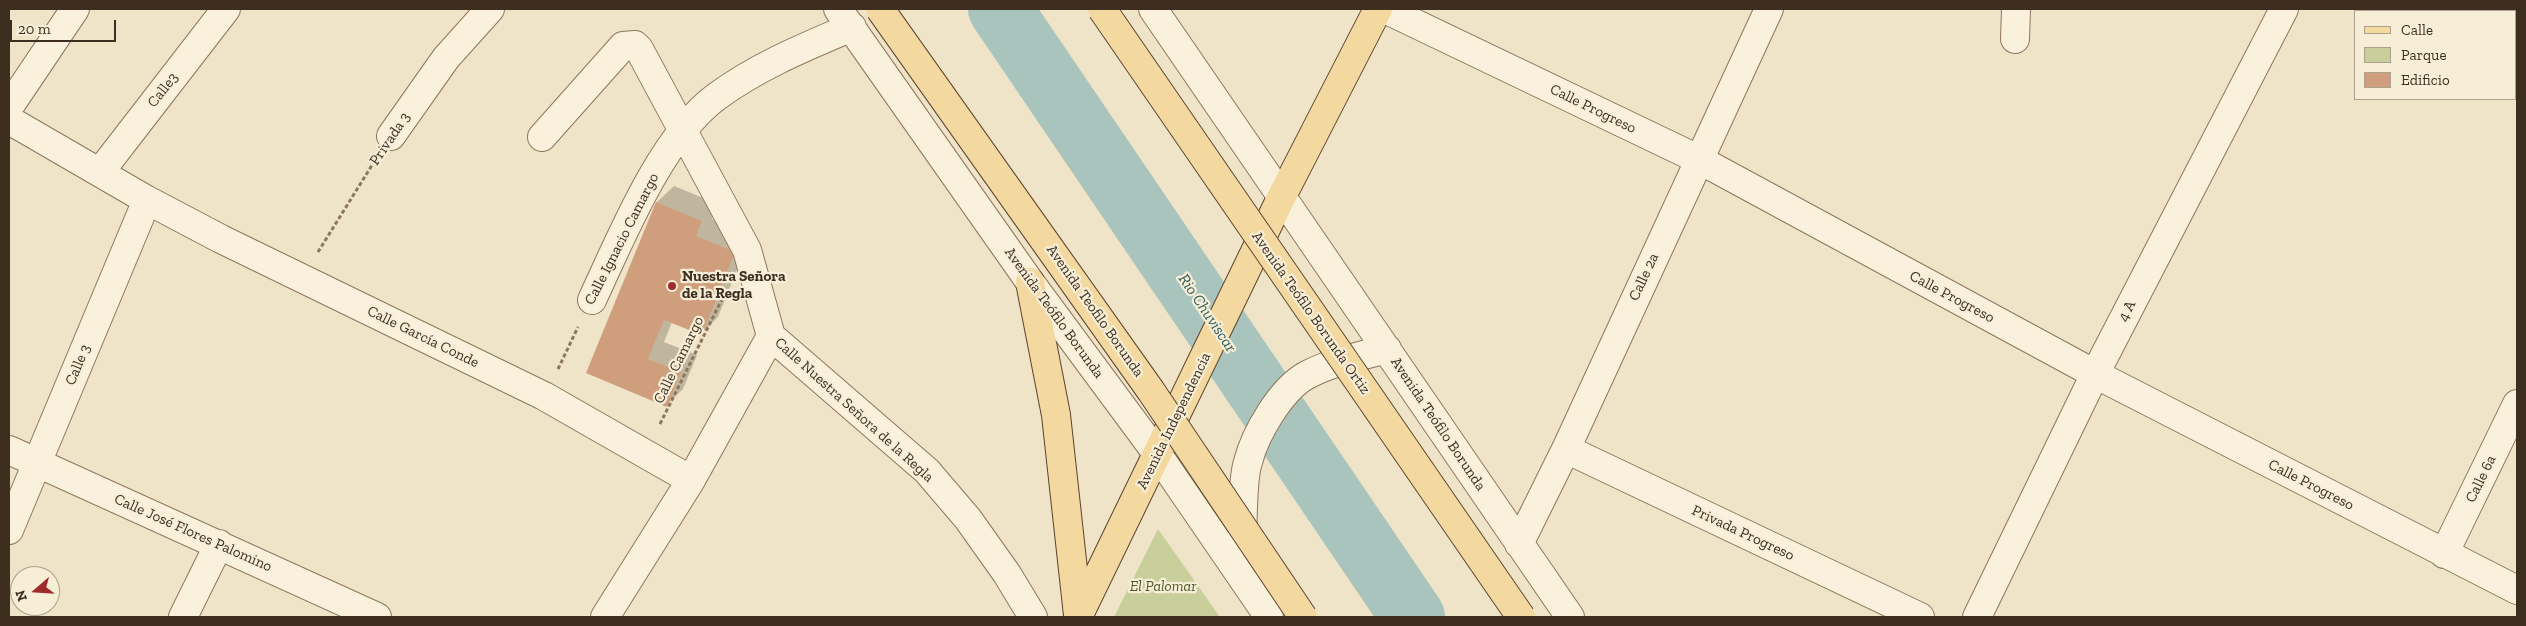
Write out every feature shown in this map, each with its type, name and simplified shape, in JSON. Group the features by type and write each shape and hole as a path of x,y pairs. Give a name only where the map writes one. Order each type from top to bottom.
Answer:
{"main road":[{"name":"Avenida Teofilo Borunda","path":"880,9 1151,390 1304,617"},
{"name":"Avenida Teófilo Borunda Ortiz","path":"1102,9 1521,617"},
{"name":"Avenida Independencia","path":"1078,616 1158,455 1281,198 1378,9"},
{"path":"1030,282 1056,416 1078,616"}],"street":[{"path":"9,108 75,9"},
{"name":"Calle3","path":"100,172 226,9"},
{"name":"Privada 3","path":"391,136 446,58 490,9"},
{"name":"Avenida Teófilo Borunda","path":"1153,9 1570,617"},
{"name":"Calle Progreso","path":"1385,9 1698,159 2095,374 2517,590"},
{"name":"Calle 2a","path":"1519,544 1566,449 1698,159 1769,9"},
{"path":"2015,39 2016,9"},
{"name":"4 A","path":"1977,617 2095,374 2284,9"},
{"name":"Avenida Teófilo Borunda","path":"845,18 1030,282 1158,455 1269,617"},
{"name":"Calle Ignacio Camargo","path":"592,300 642,195 682,131 715,98 756,72 793,52 845,18"},
{"name":"Calle Nuestra Señora de la Regla","path":"542,138 623,46 635,44 639,48 746,250 771,336 927,472 968,520 1007,574 1033,617"},
{"name":"Calle García Conde","path":"9,120 147,200 220,239 302,277 544,396 691,480"},
{"name":"Calle 3","path":"9,530 147,200"},
{"path":"604,617 691,480 771,336"},
{"path":"1246,582 1243,535 1247,462 1258,436 1275,406 1306,376 1348,359 1387,349"},
{"name":"Calle 6a","path":"2444,554 2517,404"},
{"name":"Privada Progreso","path":"1566,449 1920,617"},
{"name":"Calle José Flores Palomino","path":"9,450 377,617"},
{"path":"183,617 219,544"}],"path":[{"name":"Privada 3","path":"302,277 391,136"},
{"name":"Calle Camargo","path":"646,453 746,250"},
{"name":"Calle Ignacio Camargo","path":"544,396 592,300"}],"green space":[{"name":"El Palomar","path":"1158,529 1220,617 1114,617"}],"building":[{"name":"Nuestra Señora de la Regla","path":"656,202 702,221 696,236 735,252 702,335 664,320 648,359 681,372 667,407 586,373"}],"waterway":[{"name":"Rio Chuviscar","path":"1000,9 1413,617"}],"place":[{"name":"Nuestra Señora de la Regla","path":"672,286"}]}
